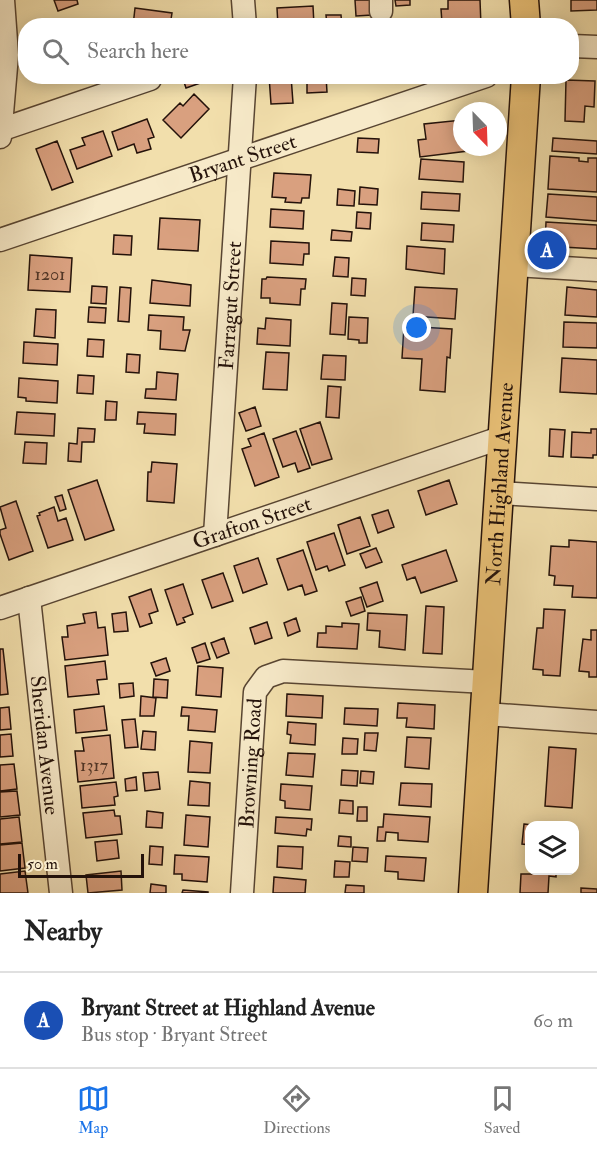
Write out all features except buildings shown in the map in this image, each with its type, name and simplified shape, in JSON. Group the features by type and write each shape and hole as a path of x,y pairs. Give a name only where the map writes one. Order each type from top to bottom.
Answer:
{"main road":[{"path":"524,0 525,18"},
{"name":"North Highland Avenue","path":"473,893 526,84"}],"street":[{"path":"0,137 7,55 3,0"},
{"path":"243,0 244,18"},
{"path":"579,46 597,47"},
{"path":"0,130 135,84"},
{"name":"Farragut Street","path":"215,535 244,84"},
{"name":"Bryant Street","path":"0,240 462,84"},
{"path":"515,265 597,270"},
{"name":"Grafton Street","path":"0,608 503,437"},
{"path":"500,493 597,499"},
{"name":"Sheridan Avenue","path":"29,598 61,893"},
{"name":"Browning Road","path":"242,893 255,692 266,677 283,671 487,682"},
{"path":"485,714 597,722"}],"place":[{"name":"Bryant Street at Highland Avenue","path":"547,250"}]}
